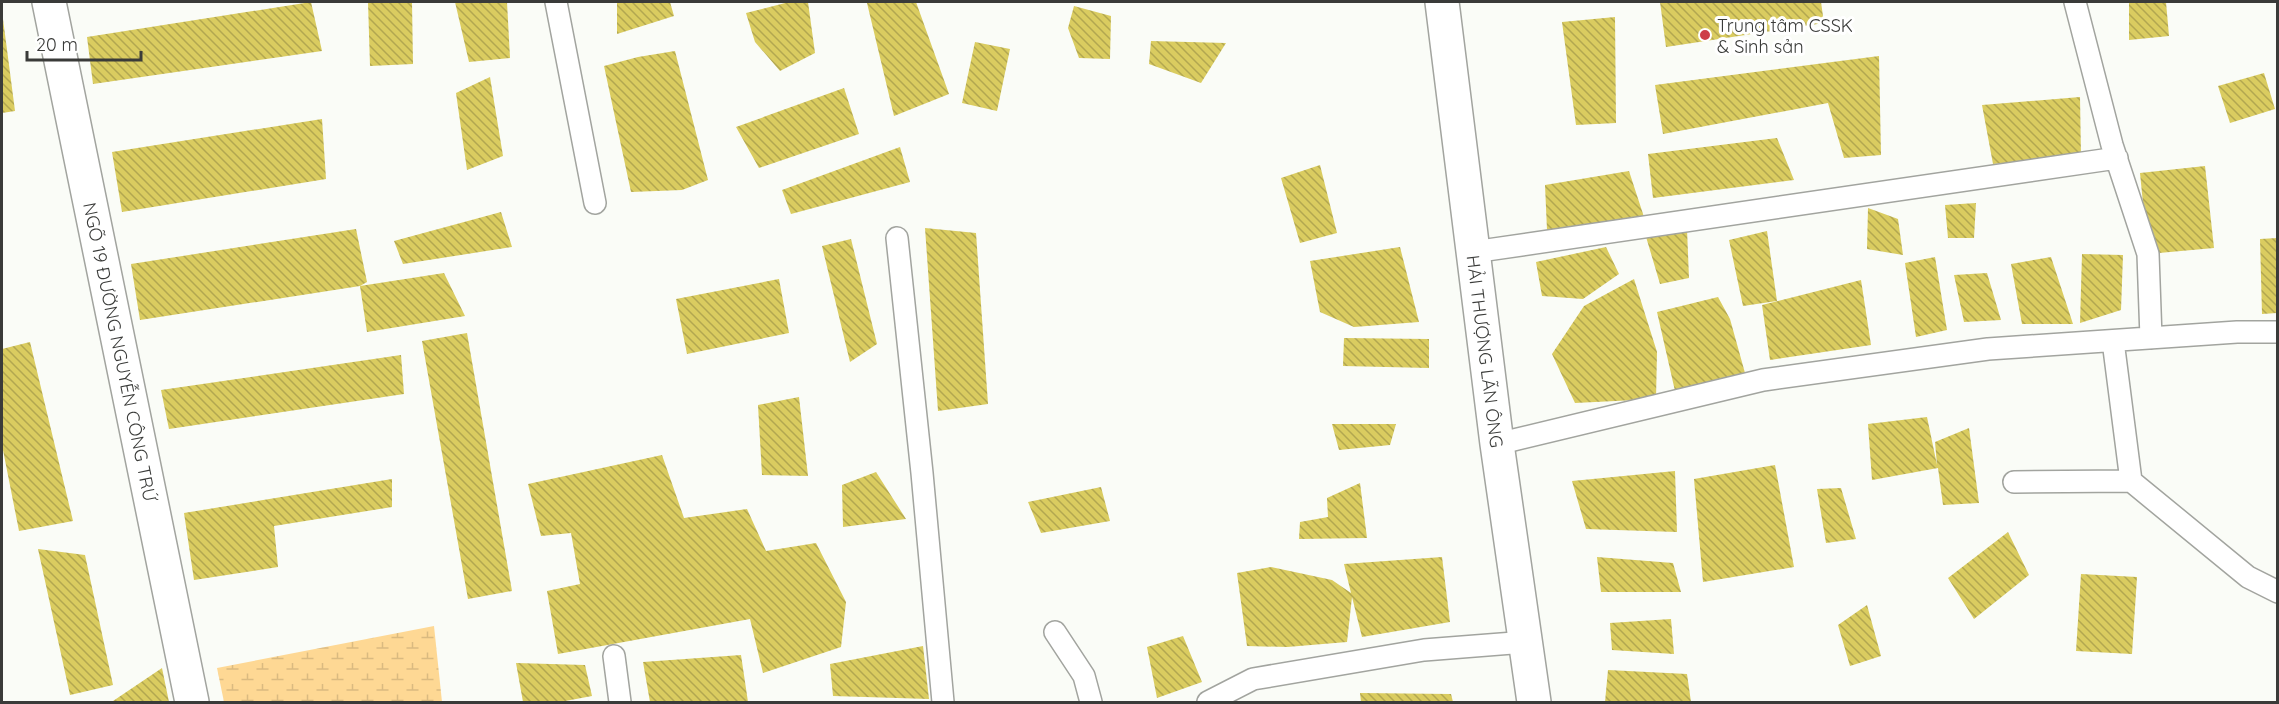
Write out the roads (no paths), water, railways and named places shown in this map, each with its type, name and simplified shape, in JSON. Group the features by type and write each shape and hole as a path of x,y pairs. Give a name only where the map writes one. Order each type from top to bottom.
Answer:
{"street":[{"name":"NGÕ 19 ĐƯỜNG NGUYỄN CÔNG TRỨ","path":"49,2 192,702"},
{"name":"HẢI THƯỢNG LÃN ÔNG","path":"1442,2 1497,444 1534,702"}],"lane":[{"path":"556,2 595,203"},
{"path":"2074,2 2117,158 2148,254 2151,338"},
{"path":"1473,252 2117,158"},
{"path":"897,238 943,702"},
{"path":"1497,444 1763,380 1988,349 2237,332 2277,332"},
{"path":"2113,341 2131,481"},
{"path":"2014,482 2131,481 2248,578 2277,592"},
{"path":"1055,632 1084,676 1091,702"},
{"path":"1210,702 1253,679 1424,650 1527,642"},
{"path":"614,656 620,702"}],"place":[{"name":"Trung tâm CSSK & Sinh sản","path":"1705,35"}]}
